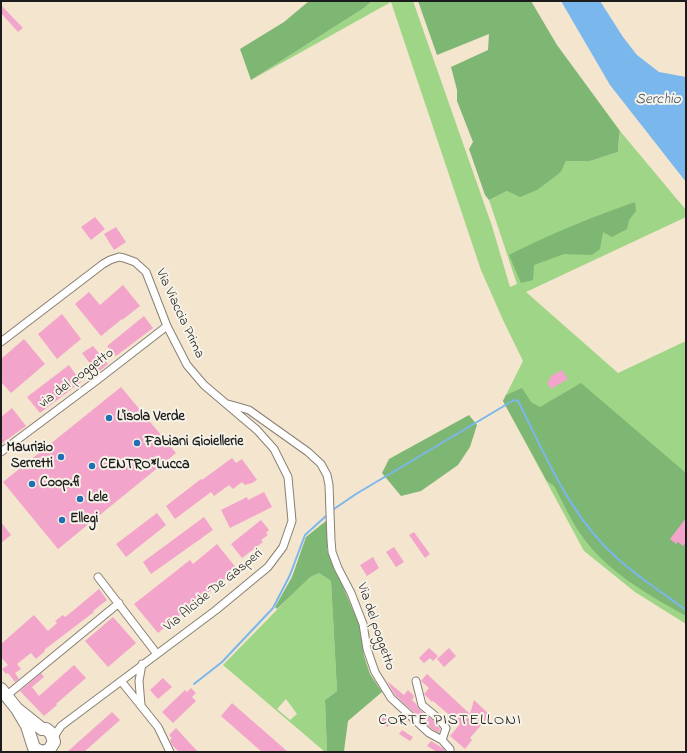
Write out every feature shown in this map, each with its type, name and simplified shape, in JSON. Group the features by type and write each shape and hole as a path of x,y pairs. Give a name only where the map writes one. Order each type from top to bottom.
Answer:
{"main road":[{"path":"4,692 17,709 27,726 43,745"}],"street":[{"name":"Via Viaccia Prima","path":"1,342 103,264 119,257 124,258 135,262 146,272 167,326 186,365 204,385 228,405"},
{"name":"via del poggetto","path":"1,452 167,326"},
{"name":"Via Alcide De Gasperi","path":"43,745 61,726 216,610 268,567 283,547 292,521 288,477 274,449 257,430 228,405"},
{"name":"Via del poggetto","path":"228,405 249,410 308,452 321,464 327,475 329,485 330,540 332,552 338,568 351,593 363,624 370,662 391,698 428,734 442,740"},
{"path":"98,577 157,654"},
{"path":"4,692 119,603"},
{"path":"141,705 139,681 142,664"},
{"path":"120,681 158,726 170,752"},
{"path":"416,681 422,705 440,720 446,728 442,740 450,749 450,752"}],"green space":[{"path":"309,1 372,1 364,8 251,80 240,49 284,22"},
{"path":"372,1 413,1 492,226 510,287 517,284 489,200 507,191 520,196 561,172 566,161 590,161 618,152 620,131 686,210 686,217 526,292 618,373 686,341 686,624 635,592 584,551 503,401 523,361 481,270 391,2 251,80 364,8"},
{"path":"418,1 531,1 557,45 620,131 618,152 590,161 566,161 561,172 537,190 520,197 507,191 489,200 485,195 469,149 473,142 457,101 457,90 451,67 488,50 489,34 437,55"},
{"path":"635,202 636,211 629,220 627,229 612,237 603,232 600,249 592,255 564,254 534,265 533,280 521,283 509,255 571,226"},
{"path":"581,383 686,473 686,616 630,582 616,572 592,549 574,524 554,486 547,481 503,401 506,395 522,388 531,402 540,407"},
{"path":"469,415 477,425 470,447 458,465 421,491 401,496 382,473 389,459"},
{"path":"327,520 327,550 359,624 364,656 370,674 382,692 348,721 344,751 327,752 325,700 337,691 331,581 319,573 310,577 277,609 275,607 292,577 306,537"},
{"path":"319,573 331,581 337,691 325,700 327,752 325,752 223,665 309,577","holes":["286,699 297,714 290,720 277,709"]}],"water":[{"name":"Serchio","path":"561,1 600,1 623,37 637,55 659,72 686,77 686,182 610,85"}],"building":[{"path":"1,5 23,28 18,32 1,13"},
{"path":"95,217 105,229 91,240 81,227"},
{"path":"116,227 126,242 114,250 104,234"},
{"path":"123,285 140,306 101,336 75,304 89,292 100,305"},
{"path":"62,314 81,339 57,359 38,334"},
{"path":"144,316 153,328 116,356 107,346"},
{"path":"24,339 45,364 11,393 1,382 1,359"},
{"path":"93,346 108,364 97,373 82,353"},
{"path":"69,365 81,382 40,413 27,397"},
{"path":"562,370 568,379 551,389 547,382 551,379 549,377"},
{"name":"CENTRO*Lucca","path":"121,387 176,453 58,549 3,482"},
{"path":"12,408 26,426 1,444 1,417"},
{"path":"232,458 236,463 242,459 257,480 245,485 242,482 233,489 229,485 214,496 211,492 175,519 166,506 201,479 202,480"},
{"path":"264,492 272,507 230,528 221,510 247,497 248,500"},
{"path":"157,513 166,525 126,557 116,544"},
{"path":"204,517 213,530 151,574 143,562"},
{"path":"686,518 686,542 683,546 678,542 676,544 670,539"},
{"path":"261,520 269,530 266,533 268,535 261,540 263,542 242,558 231,544"},
{"path":"1,522 11,535 1,543"},
{"path":"414,532 430,554 425,558 409,535"},
{"path":"217,544 237,569 158,633 134,604 190,560 193,564"},
{"path":"394,547 404,562 396,567 386,552"},
{"path":"373,557 379,568 367,576 360,565"},
{"path":"99,589 107,600 93,611 94,612 44,650 45,651 36,659 31,653 17,664 21,669 15,673 19,679 15,682 8,673 6,674 2,669 8,665 1,657 1,644 34,615 48,631 57,623 55,621 63,615 65,617"},
{"path":"113,617 136,643 108,667 85,641"},
{"path":"429,648 438,656 433,661 430,658 424,663 419,658"},
{"path":"449,648 456,656 444,667 437,659"},
{"path":"74,665 86,678 44,716 20,691 41,673 44,677 32,687 39,696"},
{"path":"427,674 470,714 474,700 490,715 470,738 472,740 465,749 450,736 460,724 424,694 429,688 421,681"},
{"path":"163,678 172,687 158,699 150,690"},
{"path":"387,681 404,695 408,690 414,696 412,700 419,709 436,723 440,729 439,733 432,729 395,695"},
{"path":"191,688 196,693 192,697 196,701 173,723 162,712 185,690 187,692"},
{"path":"232,703 288,752 262,752 221,716"},
{"path":"112,712 120,720 84,752 67,752"},
{"path":"383,714 392,719 388,727 378,722"},
{"path":"176,728 198,752 179,752 172,745 170,740 172,738 169,735"},
{"path":"402,730 413,737 410,741 399,734"},
{"path":"431,741 444,749 445,752 437,752 427,746"}],"waterway":[{"path":"334,509 356,494 514,400 518,401 560,485 586,524 601,542 626,566 686,610"},
{"path":"194,684 222,662 273,608 290,575 305,535 326,516"}],"place":[{"name":"L'isola Verde","path":"109,418"},
{"name":"Fabiani Gioiellerie","path":"137,443"},
{"name":"Maurizio Serretti","path":"61,457"},
{"name":"CENTRO*Lucca","path":"92,466"},
{"name":"Coop.fi","path":"32,484"},
{"name":"Lele","path":"80,499"},
{"name":"Ellegi","path":"62,520"}],"district":[{"name":"CORTE PISTELLONI","path":"450,721"}]}
